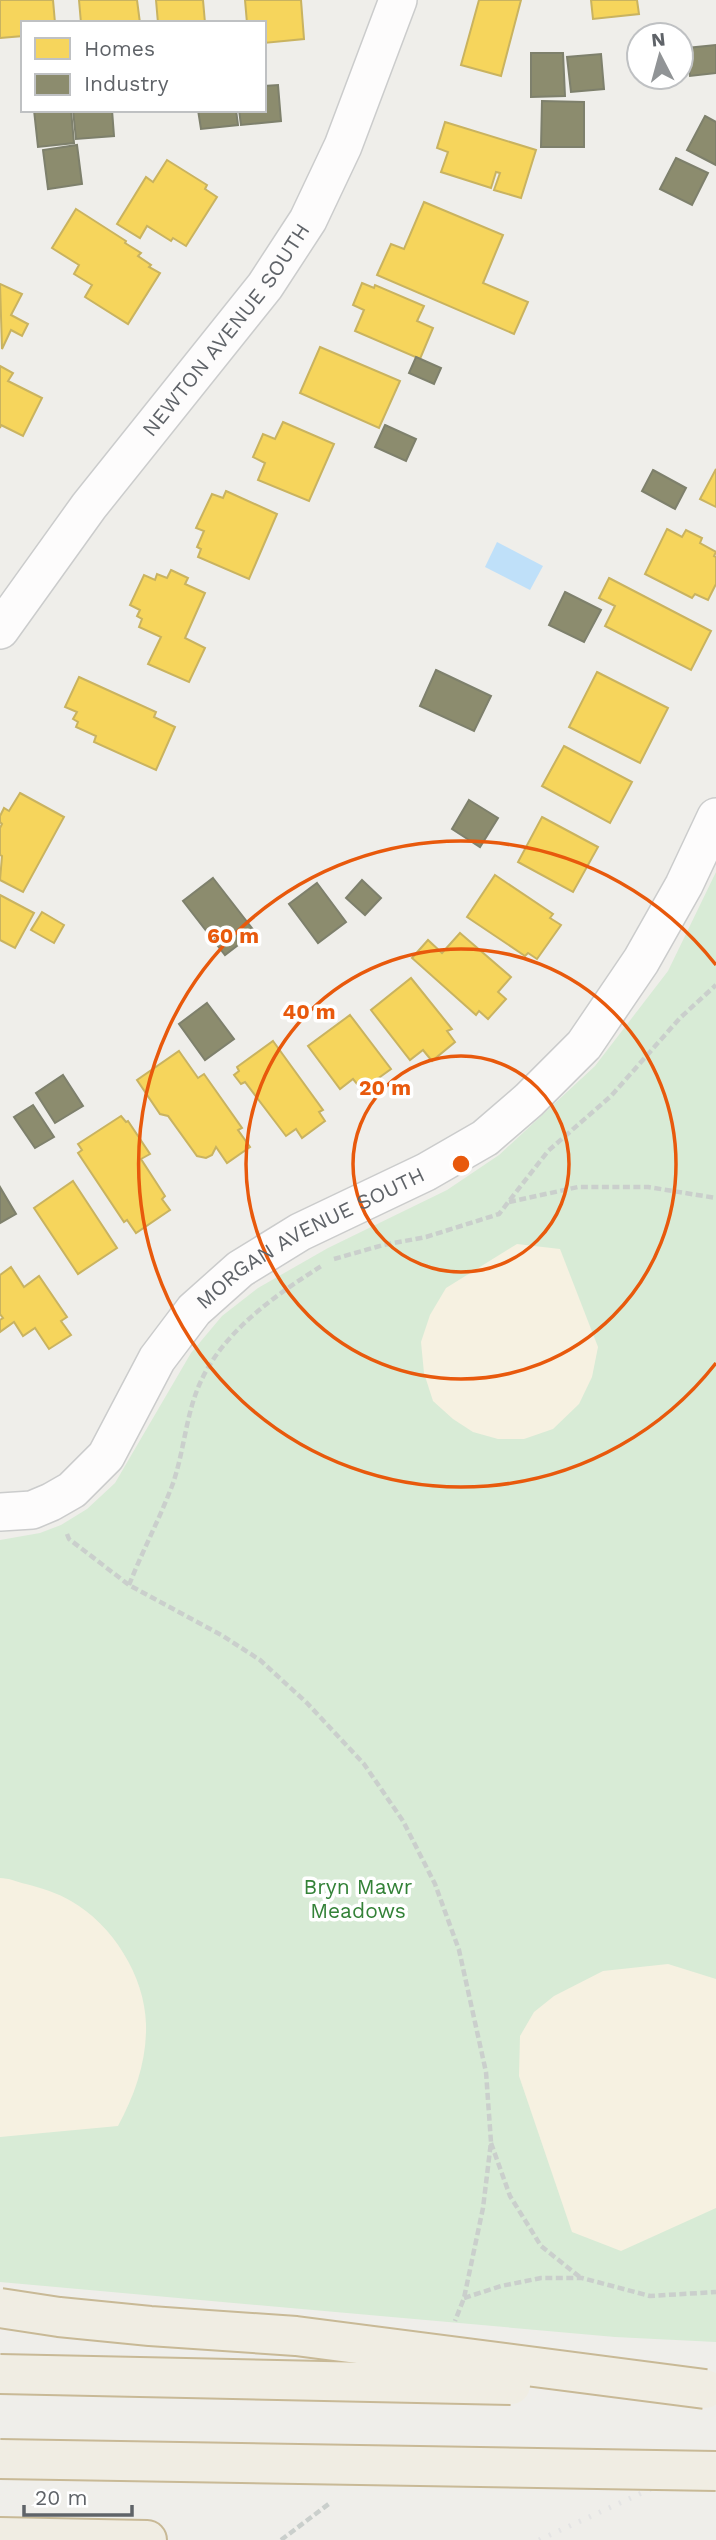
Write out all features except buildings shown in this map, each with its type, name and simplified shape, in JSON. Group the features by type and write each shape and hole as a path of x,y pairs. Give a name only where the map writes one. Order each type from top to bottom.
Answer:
{"highway":[{"path":"0,2308 59,2318 296,2336 710,2389"},
{"path":"0,2374 710,2389"},
{"path":"0,2459 716,2471"},
{"path":"0,2537 148,2540"}],"street":[{"name":"NEWTON AVENUE SOUTH","path":"0,630 89,506 265,286 308,220 343,146 398,0"},
{"name":"MORGAN AVENUE SOUTH","path":"0,1512 32,1510 51,1502 72,1490 106,1456 157,1359 194,1310 240,1269 300,1232 426,1172 485,1138 529,1100 584,1045 647,950 684,885 716,817"}],"path":[{"path":"129,1585 172,1485 197,1389 215,1358 244,1323 289,1287 330,1261 383,1245 426,1237 499,1214 548,1151 611,1096 680,1018 716,985"},
{"path":"508,1202 579,1187 648,1187 716,1198"},
{"path":"51,1502 69,1539 129,1585 223,1636 260,1660 307,1703 364,1764 403,1821 436,1884 459,1950 486,2072 491,2142 483,2208 464,2298 501,2286 541,2278 582,2278 650,2296 716,2292"},
{"path":"491,2142 510,2196 541,2246 582,2278"}],"green space":[{"name":"Bryn Mawr Meadows","path":"716,872 716,2342 615,2337 0,2282 0,1540 40,1533 61,1525 87,1509 115,1483 191,1353 222,1316 258,1288 328,1248 447,1190 499,1155 595,1066 668,971"}],"sand":[{"path":"517,1244 560,1249 598,1347 592,1377 579,1404 553,1429 524,1439 498,1439 473,1432 433,1401 424,1373 421,1342 430,1315 446,1288"},
{"path":"0,1878 55,1893 86,1911 112,1937 133,1970 144,2006 146,2037 139,2077 118,2126 0,2137"},
{"path":"668,1964 716,1979 716,2208 621,2251 572,2232 519,2076 520,2036 534,2012 554,1996 603,1971"}],"water":[{"path":"497,542 543,566 530,590 485,567"}],"railway":[{"path":"539,2540 716,2459"}]}
